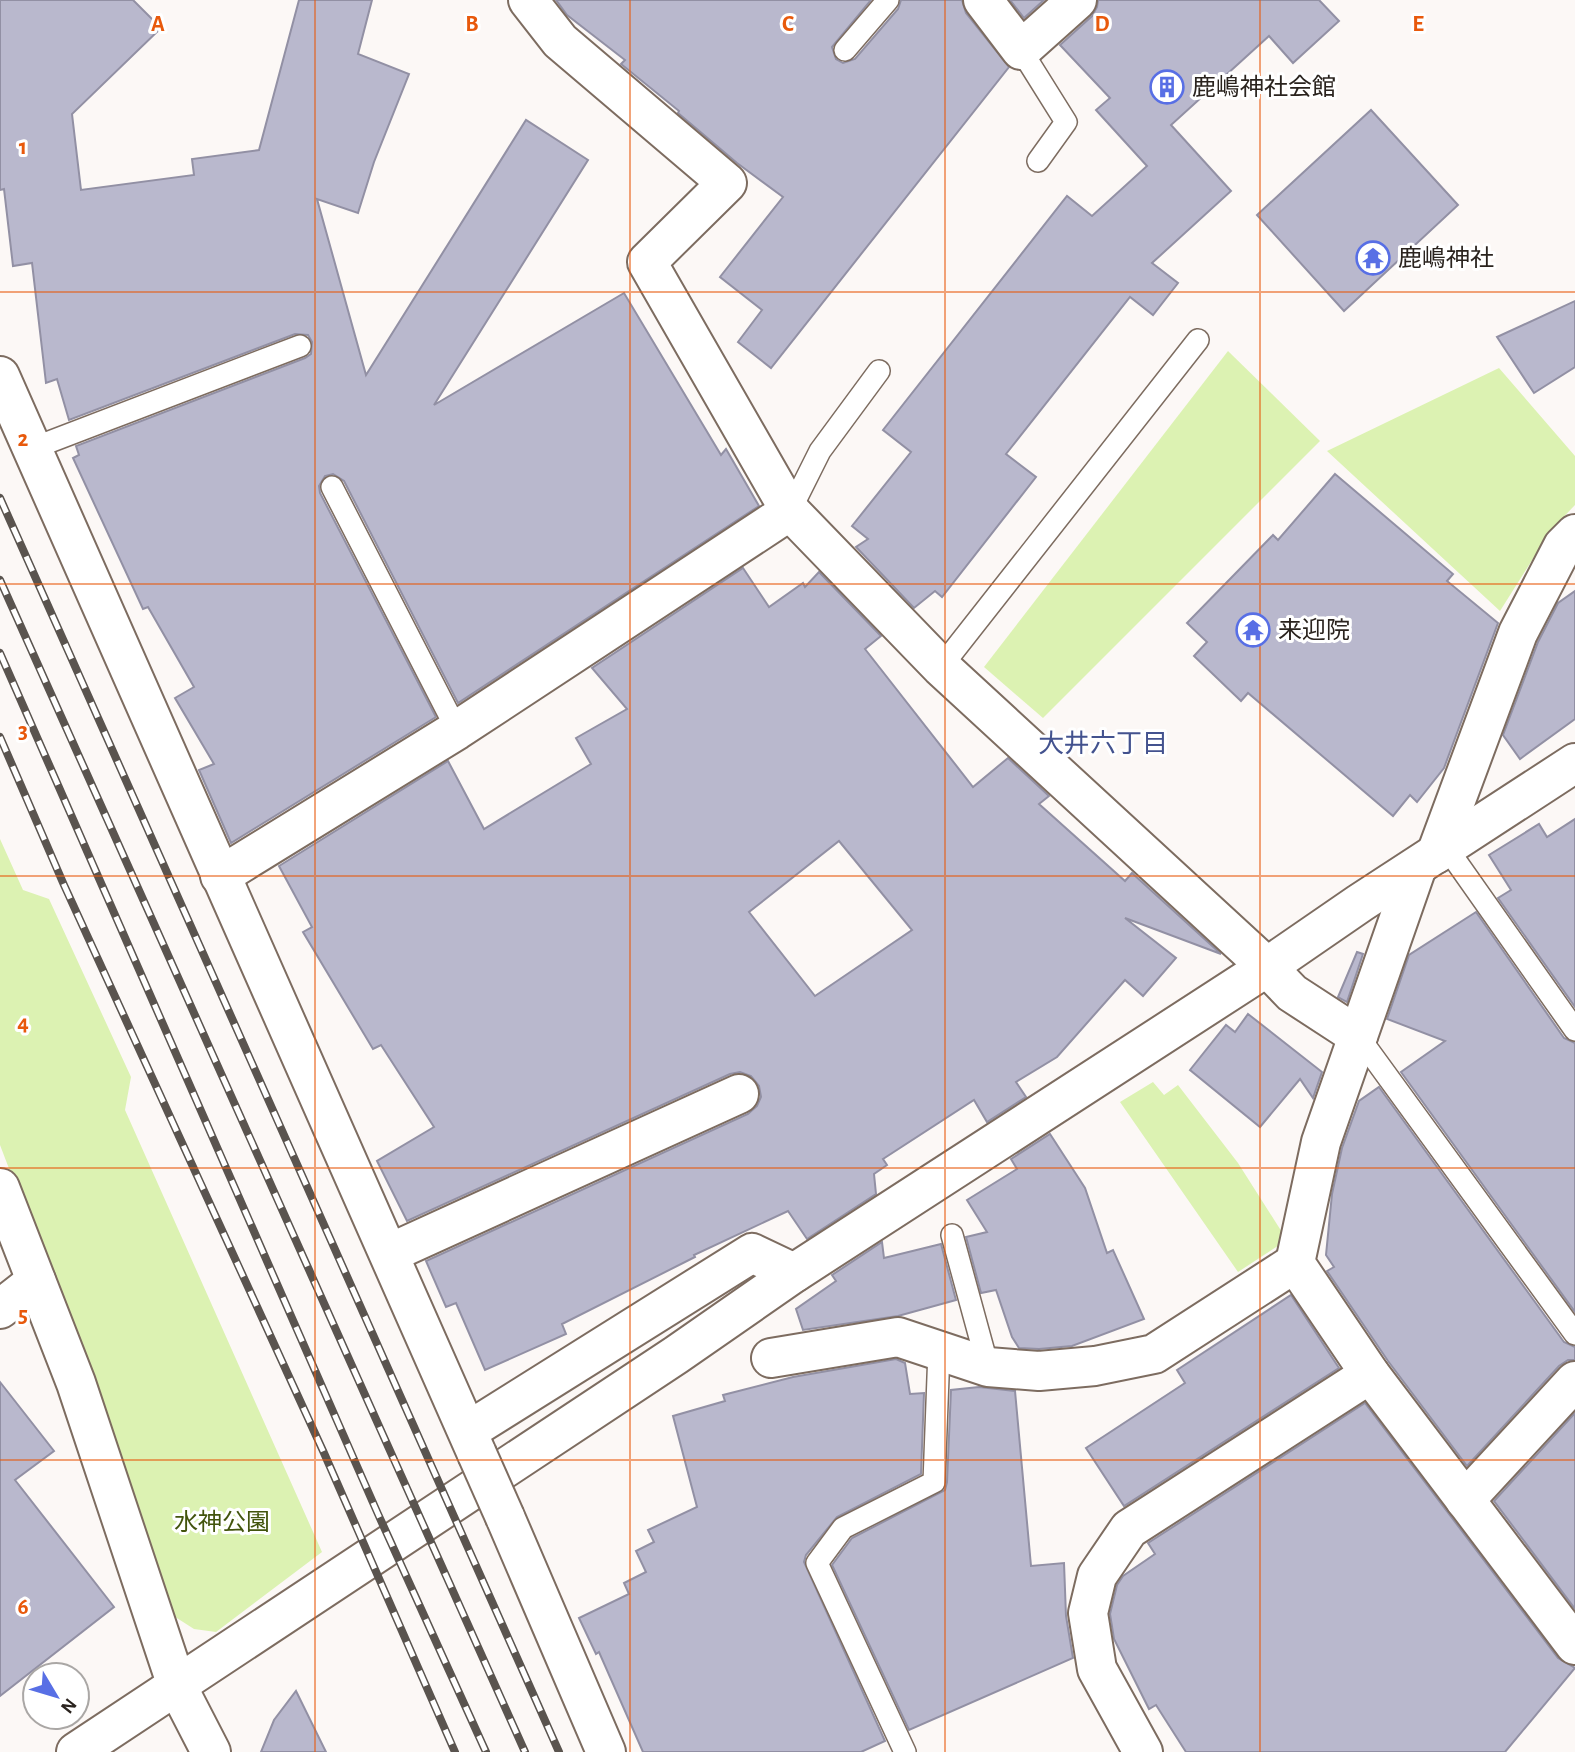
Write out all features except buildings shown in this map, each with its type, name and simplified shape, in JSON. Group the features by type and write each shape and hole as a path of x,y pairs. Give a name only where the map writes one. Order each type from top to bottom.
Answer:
{"street":[{"path":"528,0 560,41 727,183 647,262 790,511 941,667 1292,993 1358,1036"},
{"path":"983,0 1021,50 1077,0"},
{"path":"0,376 220,876 390,1253 606,1752"},
{"path":"220,876 457,730 790,511"},
{"path":"771,1358 898,1337 988,1367 1039,1371 1095,1366 1154,1354 1295,1263 1321,1142 1358,1036 1433,856 1518,633 1563,546 1575,534"},
{"path":"76,1752 676,1355 794,1273 1267,967 1575,763"},
{"path":"390,1253 739,1094"},
{"path":"0,1188 76,1383 177,1686 211,1752"},
{"path":"472,1442 752,1253 794,1273"},
{"path":"1295,1263 1370,1374 1575,1644"},
{"path":"0,1310 36,1281"},
{"path":"1143,1752 1097,1669 1088,1613 1097,1576 1129,1529 1370,1374"},
{"path":"1465,1500 1575,1381"}],"lane":[{"path":"845,50 888,0"},
{"path":"1021,50 1066,122 1038,161"},
{"path":"941,667 1198,340"},
{"path":"31,449 300,346"},
{"path":"790,511 820,451 879,371"},
{"path":"332,487 457,730"},
{"path":"1433,856 1575,1030"},
{"path":"1358,1036 1575,1334"},
{"path":"952,1235 988,1367"},
{"path":"905,1752 817,1563 843,1528 934,1482 939,1351"}],"green space":[{"path":"1228,351 1320,441 1043,718 984,667"},
{"path":"1499,368 1575,456 1575,505 1551,530 1500,611 1327,451"},
{"name":"水神公園","path":"0,839 23,890 49,899 131,1077 125,1110 322,1552 216,1632 194,1629 169,1613 0,1145"},
{"path":"1153,1082 1164,1095 1178,1085 1238,1163 1287,1240 1238,1272 1120,1102"}],"railway":[{"path":"0,498 559,1752"},
{"path":"0,580 525,1752"},
{"path":"0,653 378,1514 486,1752"},
{"path":"0,737 64,885 324,1453 455,1752"}],"place":[{"name":"鹿嶋神社会館","path":"1167,87"},
{"name":"鹿嶋神社","path":"1373,258"},
{"name":"来迎院","path":"1253,630"}],"district":[{"name":"大井六丁目","path":"1103,743"}]}
